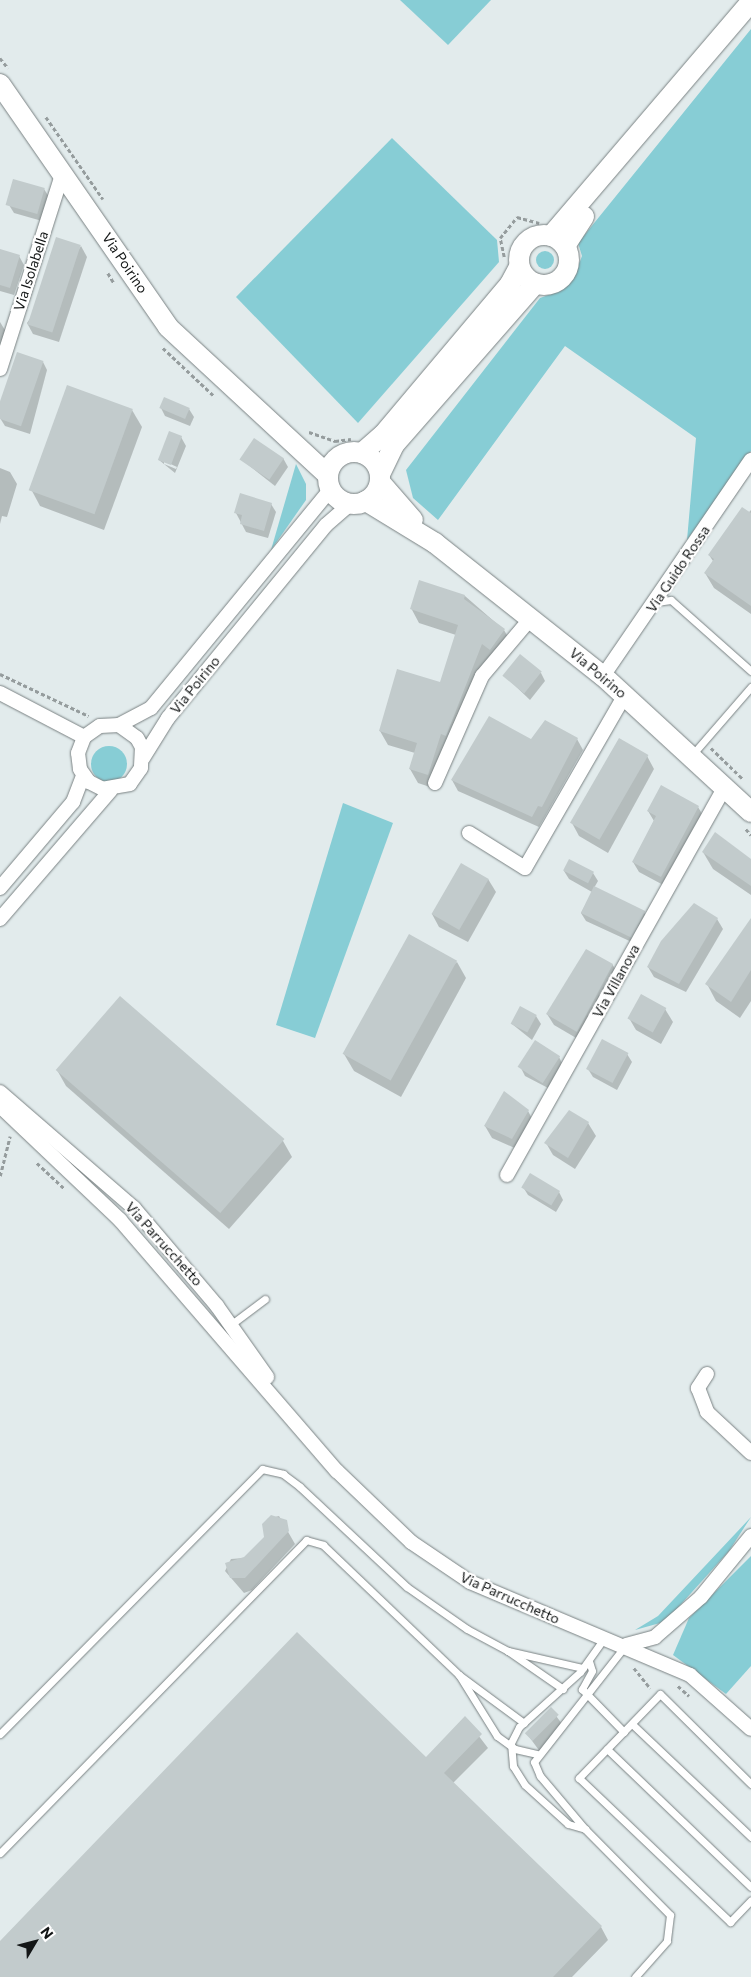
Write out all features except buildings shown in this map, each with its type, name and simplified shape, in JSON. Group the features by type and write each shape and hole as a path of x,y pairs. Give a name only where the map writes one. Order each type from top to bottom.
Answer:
{"main road":[{"path":"553,235 751,2"},
{"path":"535,284 394,445 380,478 358,502 330,482 341,455 383,435 510,284 512,264 524,244 536,236 553,235 751,19"},
{"name":"Via Poirino","path":"6,78 63,172 168,327 202,362 273,420 330,482"},
{"path":"512,264 535,284 551,284 564,276 569,261 553,235"},
{"name":"Via Poirino","path":"273,420 341,455"},
{"path":"358,446 374,461 380,478"},
{"name":"Via Poirino","path":"380,478 435,543"},
{"name":"Via Poirino","path":"358,502 435,543 603,676 725,786 748,820"}],"street":[{"name":"Via Isolabella","path":"0,369 63,172"},
{"name":"Via Guido Rossa","path":"603,676 656,602 751,460"},
{"name":"Via Poirino","path":"119,725 152,708 330,482"},
{"name":"Via Poirino","path":"143,758 168,718 328,523 358,502"},
{"path":"435,783 482,676 531,618"},
{"path":"0,693 84,737"},
{"path":"469,833 525,868 625,695"},
{"path":"0,888 73,802 83,776 78,753 84,737 100,726 119,725 137,738 143,758 130,784 111,790 0,920"},
{"path":"83,776 96,786 111,790"},
{"name":"Via Villanova","path":"507,1175 725,786"},
{"name":"Via Parrucchetto","path":"0,1092 134,1208 231,1325 280,1400"},
{"name":"Via Parrucchetto","path":"0,1106 120,1220 368,1502 444,1568 470,1582 626,1645 690,1675 751,1729"},
{"path":"707,1374 698,1388 708,1412 751,1453"},
{"path":"626,1645 662,1632 701,1597 751,1536"}],"lane":[{"path":"656,602 671,600 751,671"},
{"path":"692,755 751,687"},
{"path":"163,1269 222,1328 231,1325 265,1299"},
{"path":"0,1734 262,1470 283,1474 300,1487 407,1587 467,1629 508,1650 563,1689"},
{"path":"0,1853 306,1540 323,1545 459,1675 524,1723"},
{"path":"586,1829 568,1824 525,1785 513,1766 511,1746 524,1723 563,1689 589,1661 606,1637"},
{"path":"626,1645 537,1754 534,1762 540,1776 586,1829 670,1915 667,1942 635,1977"},
{"path":"508,1650 583,1668"},
{"path":"589,1661 592,1671 582,1685 587,1695 624,1732"},
{"path":"459,1675 486,1724 511,1746 537,1754"},
{"path":"751,1784 658,1697 579,1778 730,1922 751,1900"},
{"path":"632,1724 751,1837"},
{"path":"607,1749 751,1887"}],"path":[{"path":"0,58 6,78"},
{"path":"40,108 106,204"},
{"path":"512,264 500,238 517,217 553,235"},
{"path":"300,426 323,439 358,446"},
{"path":"0,674 75,712 94,717"},
{"path":"748,820 751,835"},
{"path":"6,1127 18,1138"},
{"path":"0,1176 13,1133"},
{"path":"33,1156 69,1193"},
{"path":"642,1666 634,1662 635,1673 658,1697"},
{"path":"674,1683 695,1700"}],"shaded area":[{"path":"400,0 491,0 448,45"},
{"path":"751,29 751,451 687,540 696,438 565,346 438,520 413,498 406,470 540,298 562,290 574,277 582,256 578,243"},
{"path":"392,138 497,240 499,262 358,423 236,297"},
{"path":"545,251 551,254 554,260 551,266 545,269 539,266 536,260 539,254"},
{"path":"296,464 306,484 306,500 271,550"},
{"path":"109,746 121,752 127,764 121,776 109,782 97,776 91,764 97,752"},
{"path":"343,803 393,823 315,1038 276,1025"},
{"path":"751,1517 729,1551 674,1612 660,1623 635,1630 658,1616"},
{"path":"751,1556 751,1666 726,1694 673,1655 689,1618"}]}
